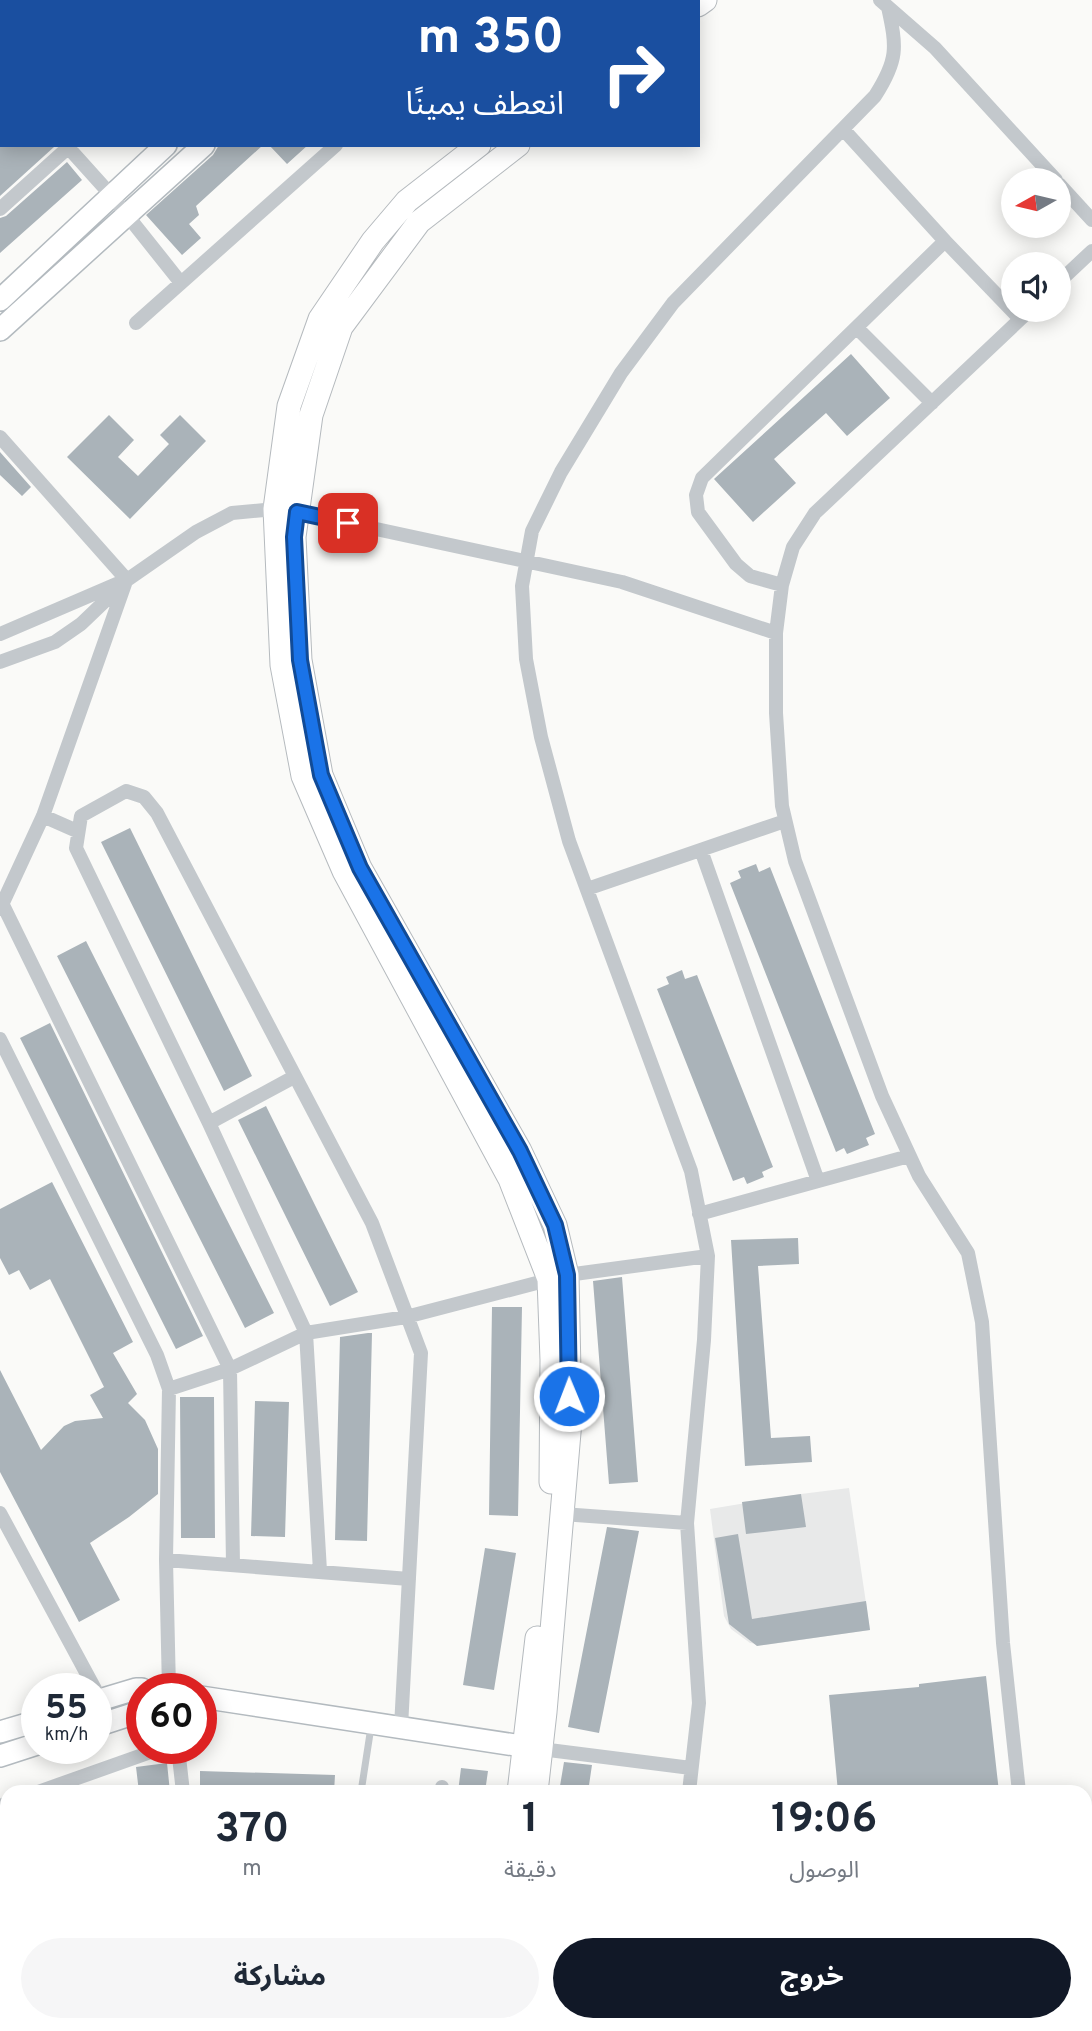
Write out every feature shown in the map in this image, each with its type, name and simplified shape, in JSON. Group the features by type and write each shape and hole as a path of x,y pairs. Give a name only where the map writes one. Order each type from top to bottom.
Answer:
{"main road":[{"path":"0,300 164,147"},
{"path":"0,330 202,147"},
{"path":"476,147 407,201 373,241 320,319 289,406 282,665 303,776 344,871 510,1179 558,1277 570,1420 562,1514 533,1748 521,1785"},
{"path":"286,511 311,415 341,327 419,222 515,147"},
{"path":"536,1785 533,1748 550,1519 552,1360 558,1277"},
{"path":"217,1699 533,1748"},
{"path":"0,1732 21,1726"},
{"path":"0,1756 21,1749"}],"street":[{"path":"690,1785 699,1703 687,1523 704,1340 708,1256 691,1171 569,841 541,737 526,659 522,586 532,531 561,472 621,373 673,303 875,96 890,74 895,39 884,4"},
{"path":"884,4 935,48 1044,168"},
{"path":"843,129 944,241 1001,292"},
{"path":"0,209 68,147"},
{"path":"70,147 181,283"},
{"path":"136,323 334,147"},
{"path":"1071,197 1092,220"},
{"path":"782,585 750,576 736,564 698,512 696,495 702,478 944,241"},
{"path":"1071,271 1092,251"},
{"path":"1017,322 815,513 793,547 782,585 776,633 776,713 782,806 804,887 882,1096 929,1194 968,1253 982,1322 1003,1643 1018,1785"},
{"path":"857,328 932,403"},
{"path":"0,437 127,580"},
{"path":"0,662 55,642 81,624 127,580 196,532 232,513 286,511 527,560 622,582 776,633"},
{"path":"0,634 127,580"},
{"path":"127,580 43,816 1,906 230,1369 233,1565"},
{"path":"320,1571 306,1333 209,1123 76,848 81,816 126,791 144,797 157,813 372,1223 421,1353 401,1727"},
{"path":"43,816 77,831"},
{"path":"587,889 785,821"},
{"path":"702,850 818,1181"},
{"path":"0,1039 157,1355 169,1389 166,1560 169,1673"},
{"path":"209,1123 294,1077"},
{"path":"699,1214 909,1156"},
{"path":"169,1389 230,1369 306,1333 406,1317 558,1277 708,1256"},
{"path":"0,1513 85,1673"},
{"path":"562,1514 687,1523"},
{"path":"166,1560 409,1578"},
{"path":"533,1748 691,1769"},
{"path":"58,1785 126,1761"},
{"path":"180,1764 182,1785"}],"lane":[{"path":"362,1785 372,1722"}],"shaded area":[{"path":"849,1488 870,1630 765,1645 750,1643 731,1629 724,1616 710,1509"}],"building":[{"path":"0,147 54,147 0,196"},
{"path":"218,147 261,147 196,206 199,215 189,224 201,238 182,255 146,215 213,155"},
{"path":"271,147 306,147 287,164"},
{"path":"67,162 82,180 0,253 0,218 6,216"},
{"path":"851,354 890,398 847,436 826,413 774,459 796,483 753,522 714,479"},
{"path":"109,415 134,440 118,457 138,476 169,444 160,435 180,415 206,441 130,519 67,457"},
{"path":"0,452 31,487 22,496 0,475"},
{"path":"130,828 252,1076 224,1091 101,842"},
{"path":"756,864 759,872 770,867 875,1134 866,1138 869,1145 847,1154 844,1148 836,1152 730,883 741,878 738,871"},
{"path":"86,941 274,1313 245,1328 57,956"},
{"path":"682,970 685,979 697,975 773,1167 762,1172 764,1177 747,1184 744,1177 733,1181 657,989 669,984 666,977"},
{"path":"50,1023 203,1336 176,1349 20,1038"},
{"path":"266,1106 358,1292 330,1306 238,1120"},
{"path":"52,1182 133,1342 113,1353 137,1394 128,1403 145,1420 158,1449 158,1494 90,1543 120,1600 79,1622 0,1472 0,1370 41,1450 64,1426 75,1421 103,1418 90,1395 104,1387 50,1279 30,1290 19,1270 9,1275 0,1258 0,1209"},
{"path":"798,1238 799,1264 758,1266 771,1438 810,1436 812,1462 745,1466 731,1240"},
{"path":"622,1277 638,1482 609,1484 593,1281"},
{"path":"492,1307 522,1307 518,1516 489,1515"},
{"path":"372,1333 367,1541 335,1540 340,1337"},
{"path":"180,1397 214,1397 215,1538 181,1538"},
{"path":"255,1401 289,1402 285,1537 251,1536"},
{"path":"801,1494 806,1527 746,1534 742,1502"},
{"path":"607,1527 639,1531 599,1733 568,1727"},
{"path":"738,1534 752,1619 866,1601 870,1630 757,1646 729,1624 715,1538"},
{"path":"485,1548 516,1553 494,1690 463,1685"},
{"path":"986,1676 998,1785 837,1785 829,1695 919,1687 919,1684"},
{"path":"564,1762 592,1765 589,1785 560,1785"},
{"path":"167,1764 169,1785 138,1785 136,1767"},
{"path":"461,1768 488,1771 486,1785 459,1785"},
{"path":"200,1771 335,1775 334,1785 200,1785"}],"route":[{"path":"348,523 297,512 294,537 300,660 321,775 360,868 520,1151 555,1225 567,1275 569,1396"}]}
